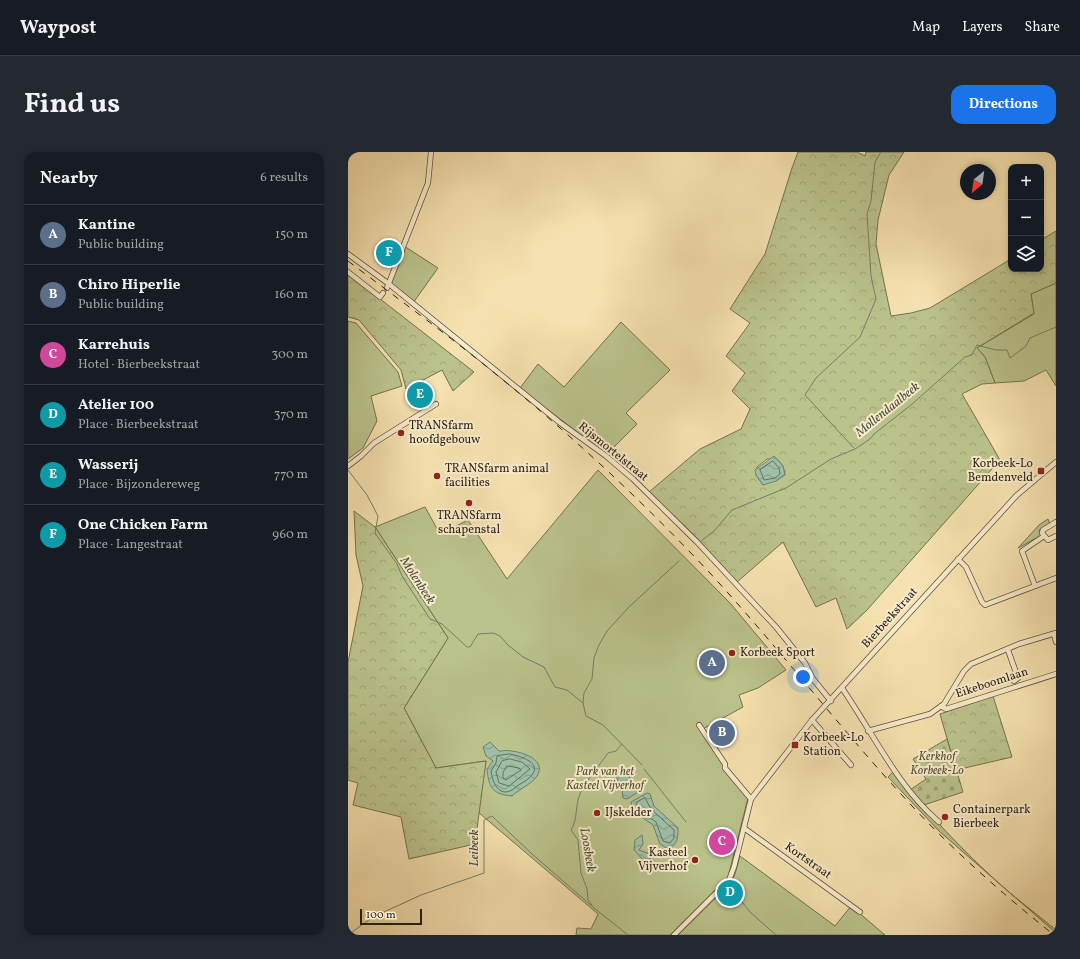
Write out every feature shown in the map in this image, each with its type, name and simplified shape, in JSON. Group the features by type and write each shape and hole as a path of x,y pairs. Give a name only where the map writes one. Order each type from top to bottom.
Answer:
{"street":[{"path":"388,286 428,183 431,152"},
{"name":"Rijsmortelstraat","path":"348,254 559,422 606,456 633,479 697,542 776,627 805,663 813,679 831,701"},
{"path":"348,272 382,295"},
{"path":"348,466 362,456 374,443 436,404"},
{"name":"Bierbeekstraat","path":"674,935 729,880 734,867 751,799 812,720 831,701 1017,495 1056,462"},
{"path":"1056,522 1043,530 1044,536 1048,540 1056,536"},
{"path":"1035,586 1022,551 1044,536"},
{"path":"958,559 966,567 982,602 985,605 1056,578"},
{"path":"942,706 964,671 971,664 1008,650 1019,644 1055,634 1056,642"},
{"path":"1008,650 1018,678 1014,681"},
{"name":"Eikeboomlaan","path":"868,731 930,714 942,706 946,709 1056,674"},
{"path":"842,688 868,731 902,780 925,809 939,822"},
{"path":"812,720 851,765"},
{"path":"699,725 725,764 725,768 751,799"},
{"name":"Kortstraat","path":"744,828 860,912"}],"green space":[{"path":"798,152 857,152 865,156 866,152 904,152 889,175 878,220 876,244 891,316 930,308 1008,261 1008,272 1044,272 1044,238 1056,231 1056,283 1031,294 1034,313 977,348 985,357 995,383 982,384 962,394 1000,460 867,610 847,629 836,598 816,607 783,542 737,582 649,492 700,449 741,429 750,409 732,391 745,373 726,356 750,323 730,309 765,254","holes":["767,459 777,459 783,466 785,475 763,485 756,475 757,467"]},
{"path":"404,246 438,268 413,303 391,284"},
{"path":"348,274 474,372 453,391 442,370 406,389 401,370 359,320 348,317"},
{"path":"1056,283 1056,386 1046,370 1024,381 995,383 985,357 977,348 1034,314 1031,294"},
{"path":"348,321 356,323 398,372 402,386 371,396 377,421 363,448 348,459"},
{"path":"621,322 670,370 626,413 637,424 608,453 604,453 520,388 538,364 564,387"},
{"name":"Park van het Kasteel Vijverhof","path":"598,470 730,603 786,670 758,688 739,695 743,707 701,730 748,798 728,877 670,935 576,935 577,928 591,929 598,914 478,812 486,761 436,768 404,708 448,638 375,527 425,507 440,534 468,520 507,579"},
{"path":"354,511 375,527 448,638 404,708 436,768 486,761 475,844 409,859 401,817 353,805 358,783 348,780 348,662 363,586 356,555"},
{"path":"1048,519 1050,524 1039,530 1042,535 1018,548 1039,525"},
{"path":"993,696 1012,757 956,770 940,714"},
{"name":"Kerkhof Korbeek-Lo","path":"947,739 963,792 924,805 910,790 926,779 913,759"},
{"path":"894,771 919,802 946,831 999,883 939,831 888,777"},
{"path":"740,856 835,926 851,906 885,935 678,935 731,883"},
{"path":"1011,893 1056,930 1056,933"}],"water":[{"path":"774,456 783,466 785,475 776,481 763,485 756,475 755,470"},
{"path":"490,742 499,751 522,753 532,758 539,765 539,770 535,779 512,796 496,792 489,781 487,769 493,761 486,756 483,747"},
{"path":"619,772 623,772 630,777 633,790 637,790 642,787 643,789 627,799 623,798 622,789 617,786 617,774"},
{"path":"647,793 650,794 654,806 678,828 676,843 668,849 660,844 653,825 633,811 631,802"},
{"path":"642,835 643,844 639,850 650,854 651,861 659,866 657,871 645,862 634,850 635,840"}],"waterway":[{"path":"854,448 805,395 816,378 860,337 876,299 871,276 867,214 871,201 875,162 881,152"},
{"name":"Mollendaalbeek","path":"701,541 714,531 732,510 786,488 831,459 855,449 870,439 965,357 972,355 977,345 996,350 1007,350 1010,358 1026,346 1030,338 1056,327"},
{"name":"Molenbeek","path":"348,470 367,495 378,516 375,533 397,564 402,576 430,619 442,624 467,647 470,647 478,634 493,633 500,636 508,645 523,657 544,667 555,687 567,690 583,703 586,716 603,725 642,765"},
{"name":"Mollendaalbeek","path":"583,703 584,693 592,679 594,658 607,631 629,607 679,561"},
{"name":"Loosbeek","path":"592,905 588,900 587,889 581,873 578,840 571,830 575,821 578,798 583,788 608,753 616,751 622,744"},
{"name":"Molenbeek","path":"644,769 686,822"},
{"name":"Leibeek","path":"348,935 373,917 421,895 484,873 484,820 492,816 532,854 594,908"},
{"name":"Molenbeek","path":"728,887 735,893 750,912 776,935"},
{"name":"Loosbeek","path":"594,908 628,935"}],"railway":[{"path":"348,261 508,384 586,451 636,498 685,547 735,601 886,778 912,806 981,873 1054,935"}],"place":[{"name":"One Chicken Farm","path":"389,253"},
{"name":"Wasserij","path":"420,395"},
{"name":"TRANSfarm hoofdgebouw","path":"401,433"},
{"name":"Korbeek-Lo Bemdenveld","path":"1041,471"},
{"name":"TRANSfarm animal facilities","path":"437,476"},
{"name":"TRANSfarm schapenstal","path":"469,503"},
{"name":"Korbeek Sport","path":"732,653"},
{"name":"Kantine","path":"712,663"},
{"name":"Chiro Hiperlie","path":"722,733"},
{"name":"Korbeek-Lo Station","path":"795,745"},
{"name":"IJskelder","path":"597,813"},
{"name":"Containerpark Bierbeek","path":"945,817"},
{"name":"Karrehuis","path":"722,842"},
{"name":"Kasteel Vijverhof","path":"695,860"},
{"name":"Atelier 100","path":"730,893"}]}
